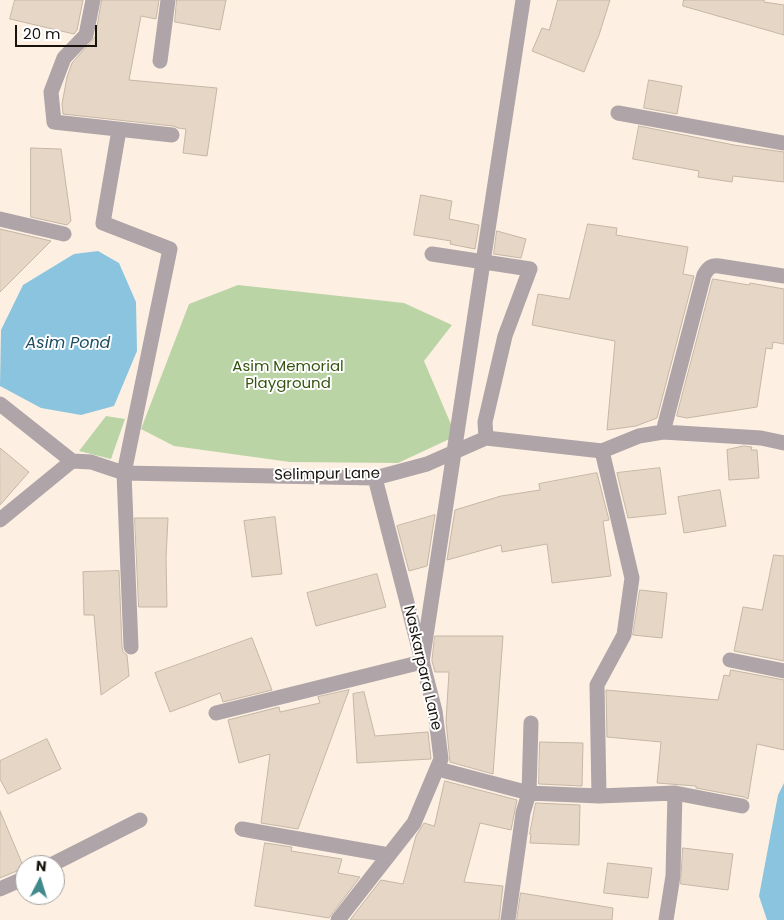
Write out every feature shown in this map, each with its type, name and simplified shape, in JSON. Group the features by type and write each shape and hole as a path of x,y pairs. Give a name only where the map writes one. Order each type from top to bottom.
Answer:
{"street":[{"path":"93,0 86,36 64,58 51,92 54,122 172,135"},
{"path":"160,61 168,0"},
{"path":"216,713 422,662 523,0"},
{"path":"517,35 528,0"},
{"path":"618,113 784,143"},
{"path":"120,130 103,223 170,249 124,473 131,646"},
{"path":"0,219 64,234"},
{"path":"432,254 530,269 505,336 485,422 486,438 602,451 639,436 663,432 761,438 784,443"},
{"path":"663,432 704,275 708,268 719,266 784,276"},
{"path":"0,404 72,461 0,520"},
{"name":"Selimpur Lane","path":"72,461 91,462 124,473 375,478 427,464 486,438"},
{"path":"599,796 597,685 624,635 632,578 602,451"},
{"name":"Naskarpara Lane","path":"338,920 414,823 441,759 435,712 375,478"},
{"path":"730,660 784,671"},
{"path":"508,920 523,813 529,793 531,724"},
{"path":"438,769 529,793 599,796 675,793 742,806"},
{"path":"666,920 673,876 675,793"},
{"path":"65,858 140,820"},
{"path":"242,829 389,855"},
{"path":"0,889 15,882"}],"green space":[{"name":"Asim Memorial Playground","path":"238,285 404,303 452,325 424,361 456,436 398,463 290,462 174,446 141,429 189,304"},
{"path":"106,416 125,419 111,459 79,451"}],"water":[{"name":"Asim Pond","path":"98,251 119,263 136,302 137,351 114,406 81,415 41,408 0,386 1,330 23,285 74,254"},
{"path":"784,783 784,920 767,920 759,896 778,795"}],"building":[{"path":"15,0 83,0 77,30 74,34 10,19"},
{"path":"102,0 159,0 156,19 141,16 129,80 217,88 207,156 183,153 186,129 63,114 62,104 67,77 72,63 95,37"},
{"path":"177,0 226,0 220,30 175,22"},
{"path":"558,0 610,0 599,35 584,72 532,51 542,28 549,30"},
{"path":"684,0 764,0 764,2 784,5 784,35 683,6"},
{"path":"649,80 682,86 677,114 644,108"},
{"path":"639,126 734,145 784,152 784,182 733,176 732,182 698,177 699,171 633,159"},
{"path":"31,148 61,149 71,221 67,225 31,217"},
{"path":"421,195 452,201 449,219 479,225 475,249 450,244 451,241 414,235"},
{"path":"588,224 617,228 616,235 688,247 683,274 694,276 657,418 636,426 607,430 615,341 532,325 538,294 569,299"},
{"path":"0,229 51,241 0,292"},
{"path":"497,231 526,239 521,258 494,254"},
{"path":"713,279 784,289 784,344 773,342 772,349 766,348 757,407 687,418 677,416"},
{"path":"744,446 752,447 751,450 757,450 759,478 729,480 727,450"},
{"path":"0,448 29,472 0,505"},
{"path":"660,468 666,514 628,518 617,473"},
{"path":"597,473 609,520 603,521 611,576 552,583 547,544 502,552 501,545 447,560 455,510 501,496 540,490 539,484"},
{"path":"720,490 726,526 684,533 678,497"},
{"path":"435,515 427,566 409,571 397,526"},
{"path":"275,517 282,574 252,577 244,521"},
{"path":"135,518 168,518 166,558 167,607 139,607"},
{"path":"774,555 784,556 784,661 734,651 743,607 762,610"},
{"path":"119,571 122,647 123,652 127,655 129,676 101,695 94,615 84,615 83,572"},
{"path":"377,574 386,607 316,626 307,593"},
{"path":"640,590 667,593 662,638 633,635"},
{"path":"435,636 503,636 493,774 450,762 446,721 449,672 435,672 432,661"},
{"path":"252,638 272,690 223,702 220,693 170,712 155,673"},
{"path":"731,670 784,680 784,750 757,744 748,799 696,788 696,786 657,783 661,742 607,737 606,690 718,700 724,675 729,676"},
{"path":"349,690 298,829 261,823 270,754 239,763 228,720 279,707 280,712 320,703 318,697"},
{"path":"364,692 375,736 428,732 431,759 357,763 353,694"},
{"path":"47,739 61,769 8,794 0,779 0,761"},
{"path":"540,742 583,743 582,786 539,784"},
{"path":"445,781 517,800 511,830 480,823 464,882 503,886 499,920 350,920 381,880 403,884 416,836 424,823 434,826"},
{"path":"536,803 580,805 579,845 530,843"},
{"path":"0,811 19,855 15,855 15,872 0,878"},
{"path":"265,843 292,847 291,851 342,859 338,873 360,877 329,918 255,906"},
{"path":"683,848 733,854 728,890 681,884"},
{"path":"608,863 652,868 648,898 604,893"},
{"path":"521,893 613,908 612,920 517,920"}]}
